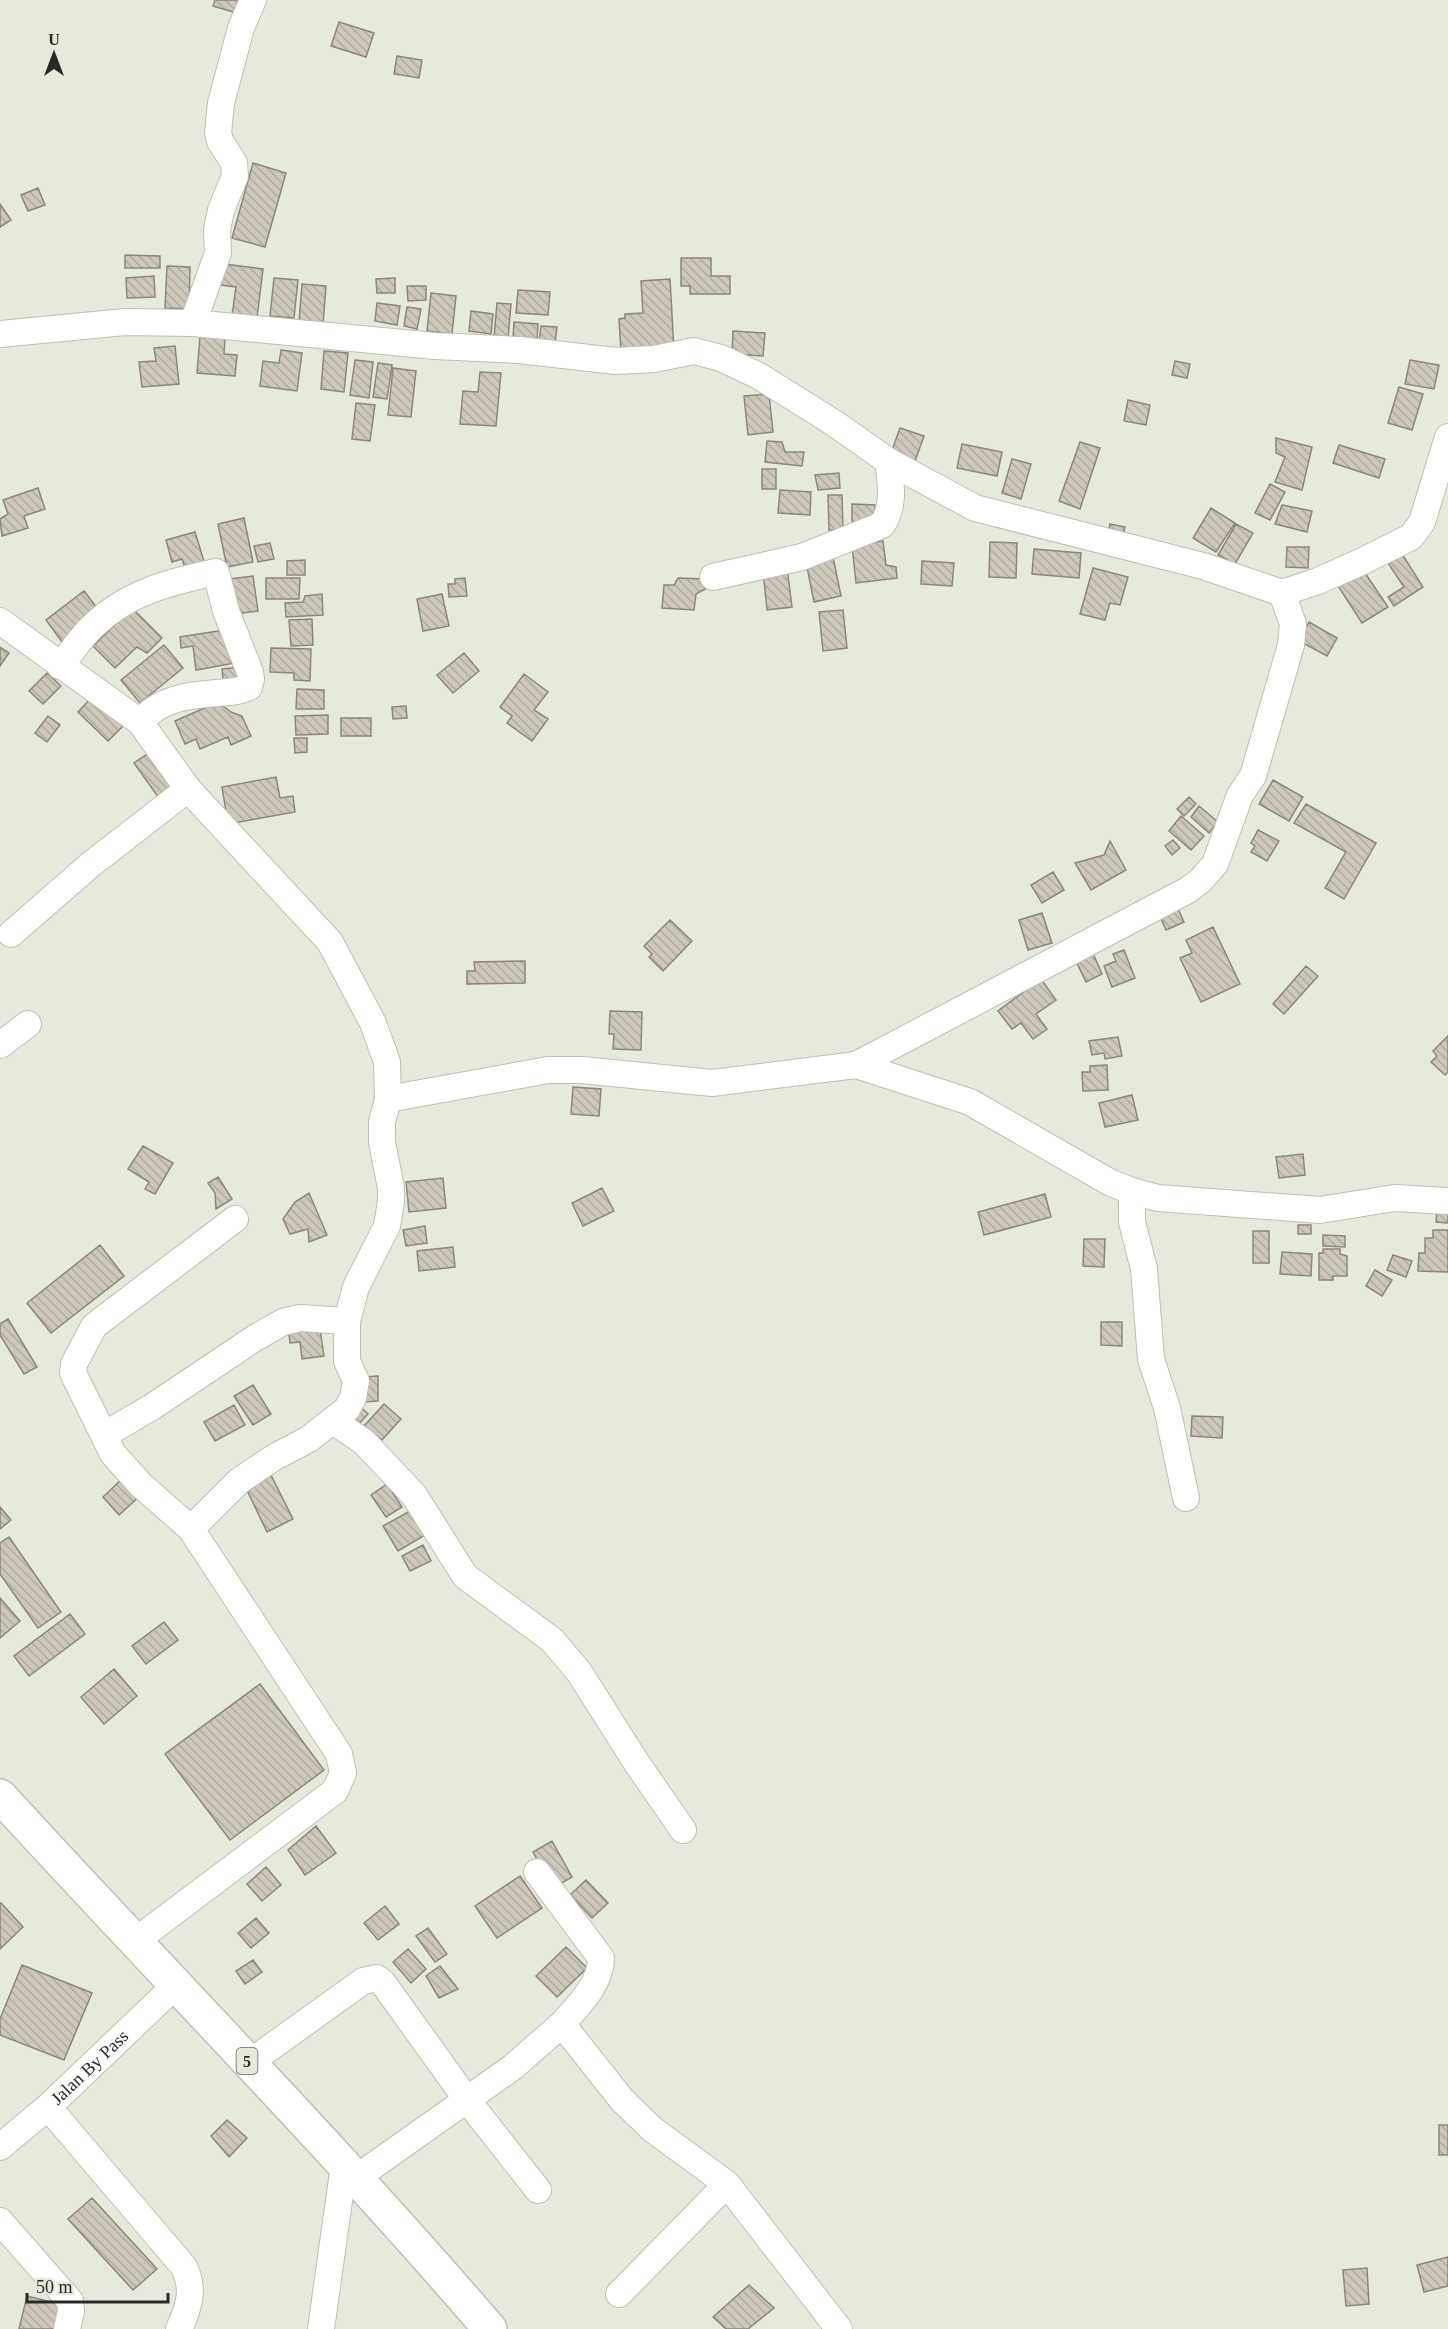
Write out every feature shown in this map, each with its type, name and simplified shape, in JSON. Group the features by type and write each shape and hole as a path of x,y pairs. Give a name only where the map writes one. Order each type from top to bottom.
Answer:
{"highway":[{"name":"5","path":"0,1796 382,2205 490,2329"}],"street":[{"path":"193,323 218,254 217,230 221,210 235,176 234,163 220,141 220,113 241,28 253,0"},
{"path":"0,334 125,322 193,323 435,346 519,350 616,361 654,359 694,351 721,357 759,376 834,423 888,461 975,508 1203,566 1282,593 1327,577 1411,537 1439,499 1448,437"},
{"path":"712,577 802,558 882,525 889,512 891,501 888,461"},
{"path":"60,666 93,626 141,592 171,581 216,572 226,611 250,672 249,687 170,701 158,705 140,722"},
{"path":"388,1098 548,1070 582,1070 712,1083 856,1065 1188,890 1201,880 1215,864 1240,795 1253,776 1291,645 1293,624 1282,593"},
{"path":"0,621 140,722 188,789 330,942 354,986 381,1043 387,1062 388,1098 382,1122 382,1142 391,1188 389,1216 387,1226 356,1287 346,1321 347,1361 355,1377 356,1388 351,1404 309,1439 273,1458 239,1481 191,1530"},
{"path":"11,934 90,865 188,789"},
{"path":"0,1045 28,1024"},
{"path":"856,1065 970,1102 1111,1183 1132,1191 1182,1201 1320,1210 1394,1198 1448,1202"},
{"path":"1132,1191 1132,1222 1144,1269 1150,1359 1167,1408 1186,1497"},
{"path":"134,1942 334,1791 343,1773 339,1754 191,1530 113,1454 73,1373 74,1364 89,1333 98,1323 235,1220"},
{"path":"104,1436 283,1322 300,1318 346,1321"},
{"path":"333,1421 364,1442 406,1487 465,1576 552,1640 579,1672 636,1762 683,1830"},
{"path":"321,2329 350,2172 467,2100 513,2067 562,2024 588,1994 600,1968 601,1958 537,1872"},
{"path":"249,2063 363,1981 377,1978 383,1983 467,2100 538,2190"},
{"name":"Jalan By Pass","path":"0,2147 48,2107 176,1985"},
{"path":"562,2024 622,2100 652,2129 727,2184 839,2329"},
{"path":"48,2107 184,2267 189,2277 191,2294 179,2329"},
{"path":"619,2294 727,2184"},
{"path":"0,2221 70,2301 71,2311 67,2329"}],"building":[{"path":"215,0 245,0 240,14 213,6"},
{"path":"339,22 374,33 366,57 331,46"},
{"path":"397,56 422,60 419,78 394,74"},
{"path":"253,163 286,173 265,247 232,238"},
{"path":"38,188 45,205 28,211 21,195"},
{"path":"0,204 11,220 0,227"},
{"path":"125,255 160,256 160,268 125,268"},
{"path":"681,258 711,258 711,276 730,276 730,294 690,294 690,286 681,286"},
{"path":"224,264 263,269 257,318 232,315 236,287 221,285"},
{"path":"167,266 190,267 189,309 165,308"},
{"path":"154,276 155,297 127,298 126,278"},
{"path":"274,278 298,280 294,318 270,316"},
{"path":"395,278 395,293 377,293 376,279"},
{"path":"670,279 674,350 621,352 619,319 625,318 625,314 643,313 641,281"},
{"path":"302,284 326,286 323,325 299,322"},
{"path":"407,286 426,286 426,300 408,301"},
{"path":"518,290 550,292 548,315 516,313"},
{"path":"431,293 456,296 452,334 427,331"},
{"path":"377,303 400,306 397,325 375,321"},
{"path":"497,303 511,304 508,338 494,337"},
{"path":"407,307 421,309 417,329 404,326"},
{"path":"471,311 493,314 491,334 469,331"},
{"path":"514,322 538,324 537,340 513,338"},
{"path":"541,326 557,327 554,351 538,349"},
{"path":"733,331 765,333 763,356 732,354"},
{"path":"200,336 225,338 224,354 237,355 235,376 197,373"},
{"path":"175,346 179,384 142,387 139,362 156,361 154,348"},
{"path":"281,350 302,353 297,391 260,386 263,361 279,363"},
{"path":"324,351 348,353 344,392 321,389"},
{"path":"355,360 373,362 369,398 350,395"},
{"path":"1410,360 1439,365 1434,389 1405,384"},
{"path":"1175,361 1190,364 1187,378 1172,375"},
{"path":"378,363 392,365 387,399 373,397"},
{"path":"393,368 416,371 411,417 388,415"},
{"path":"480,372 501,373 496,426 460,424 463,391 478,392"},
{"path":"1399,387 1423,394 1412,430 1388,423"},
{"path":"769,394 773,432 748,435 744,396"},
{"path":"1128,400 1150,405 1146,425 1124,421"},
{"path":"356,403 375,405 370,441 352,439"},
{"path":"900,428 924,436 914,464 890,456"},
{"path":"1276,438 1312,447 1302,490 1275,482 1285,457 1276,453"},
{"path":"767,441 782,442 785,452 804,452 802,466 765,462"},
{"path":"1080,442 1100,448 1080,509 1059,501"},
{"path":"962,444 1002,452 997,476 957,468"},
{"path":"1339,445 1385,459 1379,478 1333,463"},
{"path":"1012,459 1031,464 1021,499 1002,493"},
{"path":"762,469 776,469 776,489 762,489"},
{"path":"839,473 840,488 818,490 815,475"},
{"path":"1270,484 1285,492 1270,520 1255,513"},
{"path":"38,488 45,509 24,516 28,528 2,536 0,519 8,514 3,500"},
{"path":"780,490 811,492 810,515 778,513"},
{"path":"828,495 842,495 843,530 829,530"},
{"path":"852,504 875,505 874,526 852,525"},
{"path":"1282,505 1312,511 1307,532 1275,524"},
{"path":"1211,508 1235,523 1216,552 1193,538"},
{"path":"244,518 253,562 227,567 218,524"},
{"path":"1110,524 1125,527 1122,541 1107,538"},
{"path":"1236,524 1253,533 1235,564 1218,555"},
{"path":"195,532 206,568 187,574 182,559 172,562 166,540"},
{"path":"883,541 886,565 896,567 897,578 856,583 852,545"},
{"path":"990,542 1017,543 1016,578 989,577"},
{"path":"270,543 274,559 258,562 254,546"},
{"path":"1287,547 1309,547 1308,568 1286,567"},
{"path":"1034,549 1081,553 1079,578 1032,574"},
{"path":"1402,554 1423,587 1394,606 1388,597 1404,587 1388,563"},
{"path":"833,557 841,596 814,602 806,562"},
{"path":"305,560 305,575 287,575 287,561"},
{"path":"922,561 954,563 952,586 921,584"},
{"path":"787,568 792,607 767,610 763,571"},
{"path":"1093,568 1128,577 1120,605 1110,603 1105,620 1080,614"},
{"path":"1363,570 1388,607 1362,623 1338,586"},
{"path":"253,576 258,611 235,614 230,579"},
{"path":"266,578 300,578 299,599 266,599"},
{"path":"465,578 467,596 449,597 448,584 455,584 455,579"},
{"path":"678,578 705,579 705,589 696,594 694,610 662,608 664,585 674,585"},
{"path":"84,591 101,613 62,642 46,620"},
{"path":"322,594 323,615 286,617 285,603 303,602 305,596"},
{"path":"442,594 449,626 423,631 417,599"},
{"path":"132,608 162,638 147,653 137,647 115,668 93,646"},
{"path":"843,610 847,648 823,651 819,612"},
{"path":"312,619 313,645 291,646 289,620"},
{"path":"1309,622 1337,638 1327,656 1299,641"},
{"path":"224,630 235,663 196,670 193,646 181,648 180,637"},
{"path":"164,645 183,668 140,703 121,680"},
{"path":"0,647 9,653 0,666"},
{"path":"271,648 311,649 310,681 294,680 294,673 270,672"},
{"path":"464,653 479,671 453,693 437,675"},
{"path":"242,667 245,685 224,688 222,669"},
{"path":"47,673 61,686 43,704 29,691"},
{"path":"524,674 548,692 534,710 548,719 532,741 507,723 512,716 500,707"},
{"path":"297,689 324,690 324,709 296,709"},
{"path":"94,695 125,724 108,741 78,712"},
{"path":"218,702 231,712 242,716 251,736 231,745 228,737 200,749 196,739 185,744 175,721"},
{"path":"406,706 407,718 393,719 392,707"},
{"path":"328,715 328,734 296,735 295,716"},
{"path":"48,716 60,725 47,742 35,733"},
{"path":"341,718 371,718 371,736 341,736"},
{"path":"294,738 307,738 307,752 295,753"},
{"path":"153,750 180,787 161,801 134,763"},
{"path":"276,777 280,798 293,796 295,812 228,824 222,787"},
{"path":"1273,780 1303,797 1289,821 1259,804"},
{"path":"1189,797 1196,804 1184,816 1177,809"},
{"path":"1306,804 1376,843 1344,899 1325,888 1346,852 1294,823"},
{"path":"1199,806 1218,822 1209,833 1191,817"},
{"path":"1181,816 1204,836 1191,850 1169,831"},
{"path":"1258,830 1279,841 1267,861 1251,852 1255,846 1251,843"},
{"path":"1173,840 1180,848 1172,855 1165,846"},
{"path":"1110,841 1126,870 1091,890 1075,863 1104,855"},
{"path":"1053,872 1064,890 1042,903 1031,885"},
{"path":"1175,902 1184,922 1166,930 1157,909"},
{"path":"1042,913 1052,943 1028,950 1019,920"},
{"path":"670,920 692,941 663,971 649,957 652,954 644,946"},
{"path":"1213,927 1240,984 1201,1002 1180,958 1192,953 1186,940"},
{"path":"1124,950 1135,978 1112,987 1104,966 1116,961 1113,954"},
{"path":"1092,951 1102,974 1086,982 1075,959"},
{"path":"525,961 525,983 467,984 467,971 475,971 474,962"},
{"path":"1306,966 1318,976 1284,1014 1273,1004"},
{"path":"1041,979 1056,1000 1036,1014 1047,1029 1033,1039 1021,1023 1012,1029 998,1011"},
{"path":"610,1011 642,1012 641,1050 613,1049 614,1034 609,1034"},
{"path":"1448,1036 1448,1072 1445,1075 1431,1062 1437,1056 1433,1051"},
{"path":"1118,1037 1122,1056 1105,1059 1104,1053 1092,1055 1089,1041"},
{"path":"1107,1065 1108,1090 1083,1091 1082,1072 1090,1072 1090,1066"},
{"path":"573,1087 601,1089 599,1116 571,1114"},
{"path":"1132,1095 1138,1120 1105,1127 1099,1103"},
{"path":"143,1146 173,1163 155,1194 145,1189 149,1182 128,1169"},
{"path":"1303,1154 1305,1175 1279,1178 1276,1157"},
{"path":"218,1177 232,1199 216,1209 215,1193 208,1183"},
{"path":"443,1178 446,1208 409,1212 406,1182"},
{"path":"602,1188 614,1211 583,1226 572,1203"},
{"path":"309,1193 327,1235 309,1242 308,1229 290,1234 283,1219 295,1202"},
{"path":"1045,1194 1051,1217 984,1235 978,1212"},
{"path":"1437,1211 1448,1212 1448,1223 1436,1222"},
{"path":"1298,1225 1311,1225 1311,1234 1298,1234"},
{"path":"425,1226 427,1243 406,1246 403,1230"},
{"path":"1433,1230 1448,1230 1448,1272 1418,1271 1419,1253 1425,1253 1425,1238 1433,1238"},
{"path":"1253,1231 1269,1231 1269,1263 1253,1263"},
{"path":"1323,1235 1345,1236 1345,1247 1323,1246"},
{"path":"1084,1239 1105,1239 1104,1267 1083,1266"},
{"path":"100,1245 124,1276 51,1333 27,1303"},
{"path":"453,1247 455,1267 419,1271 417,1251"},
{"path":"1323,1249 1340,1249 1340,1254 1347,1256 1347,1276 1333,1276 1333,1280 1319,1280 1319,1253 1323,1253"},
{"path":"1282,1252 1312,1254 1311,1276 1280,1274"},
{"path":"1393,1255 1412,1261 1406,1277 1387,1270"},
{"path":"1375,1270 1392,1280 1382,1296 1366,1286"},
{"path":"8,1319 37,1367 24,1374 0,1335 0,1324"},
{"path":"319,1322 324,1356 302,1359 300,1342 290,1343 288,1326"},
{"path":"1101,1322 1122,1322 1122,1346 1101,1345"},
{"path":"378,1376 378,1401 364,1402 363,1377"},
{"path":"253,1385 271,1414 253,1425 234,1396"},
{"path":"384,1404 401,1419 382,1440 364,1426"},
{"path":"234,1405 245,1425 215,1441 204,1422"},
{"path":"359,1405 368,1414 357,1426 348,1417"},
{"path":"1192,1416 1223,1417 1222,1438 1191,1436"},
{"path":"270,1473 293,1519 267,1532 245,1486"},
{"path":"124,1477 141,1495 119,1515 103,1497"},
{"path":"387,1484 402,1507 386,1517 371,1495"},
{"path":"0,1507 11,1520 0,1529"},
{"path":"410,1511 425,1535 398,1551 383,1526"},
{"path":"9,1537 61,1612 38,1628 0,1574 0,1543"},
{"path":"423,1545 431,1561 410,1571 402,1556"},
{"path":"0,1598 20,1621 0,1638"},
{"path":"70,1614 85,1634 29,1676 14,1656"},
{"path":"164,1622 178,1640 146,1664 132,1646"},
{"path":"114,1669 137,1696 104,1724 81,1697"},
{"path":"260,1684 324,1770 230,1840 165,1754"},
{"path":"316,1826 336,1853 305,1875 288,1850"},
{"path":"552,1841 572,1877 553,1888 533,1852"},
{"path":"266,1867 281,1885 262,1901 247,1884"},
{"path":"520,1876 542,1908 497,1938 475,1906"},
{"path":"586,1880 608,1903 592,1918 570,1895"},
{"path":"0,1904 23,1927 0,1949"},
{"path":"385,1906 399,1924 378,1940 364,1923"},
{"path":"256,1918 269,1933 251,1948 238,1933"},
{"path":"428,1928 447,1954 435,1962 416,1936"},
{"path":"566,1947 587,1968 557,1997 536,1976"},
{"path":"408,1949 426,1969 411,1983 393,1962"},
{"path":"253,1960 262,1972 245,1984 236,1971"},
{"path":"22,1965 92,1993 64,2060 0,2035 0,2019"},
{"path":"440,1966 458,1989 439,1998 426,1976"},
{"path":"227,2120 247,2138 229,2157 211,2136"},
{"path":"1439,2125 1448,2125 1448,2155 1439,2155"},
{"path":"92,2198 157,2269 133,2290 68,2219"},
{"path":"1448,2257 1448,2286 1424,2292 1417,2265"},
{"path":"1367,2268 1369,2304 1346,2306 1343,2270"},
{"path":"749,2285 774,2308 748,2329 726,2329 713,2317"},
{"path":"27,2296 60,2304 54,2329 19,2329"}]}
